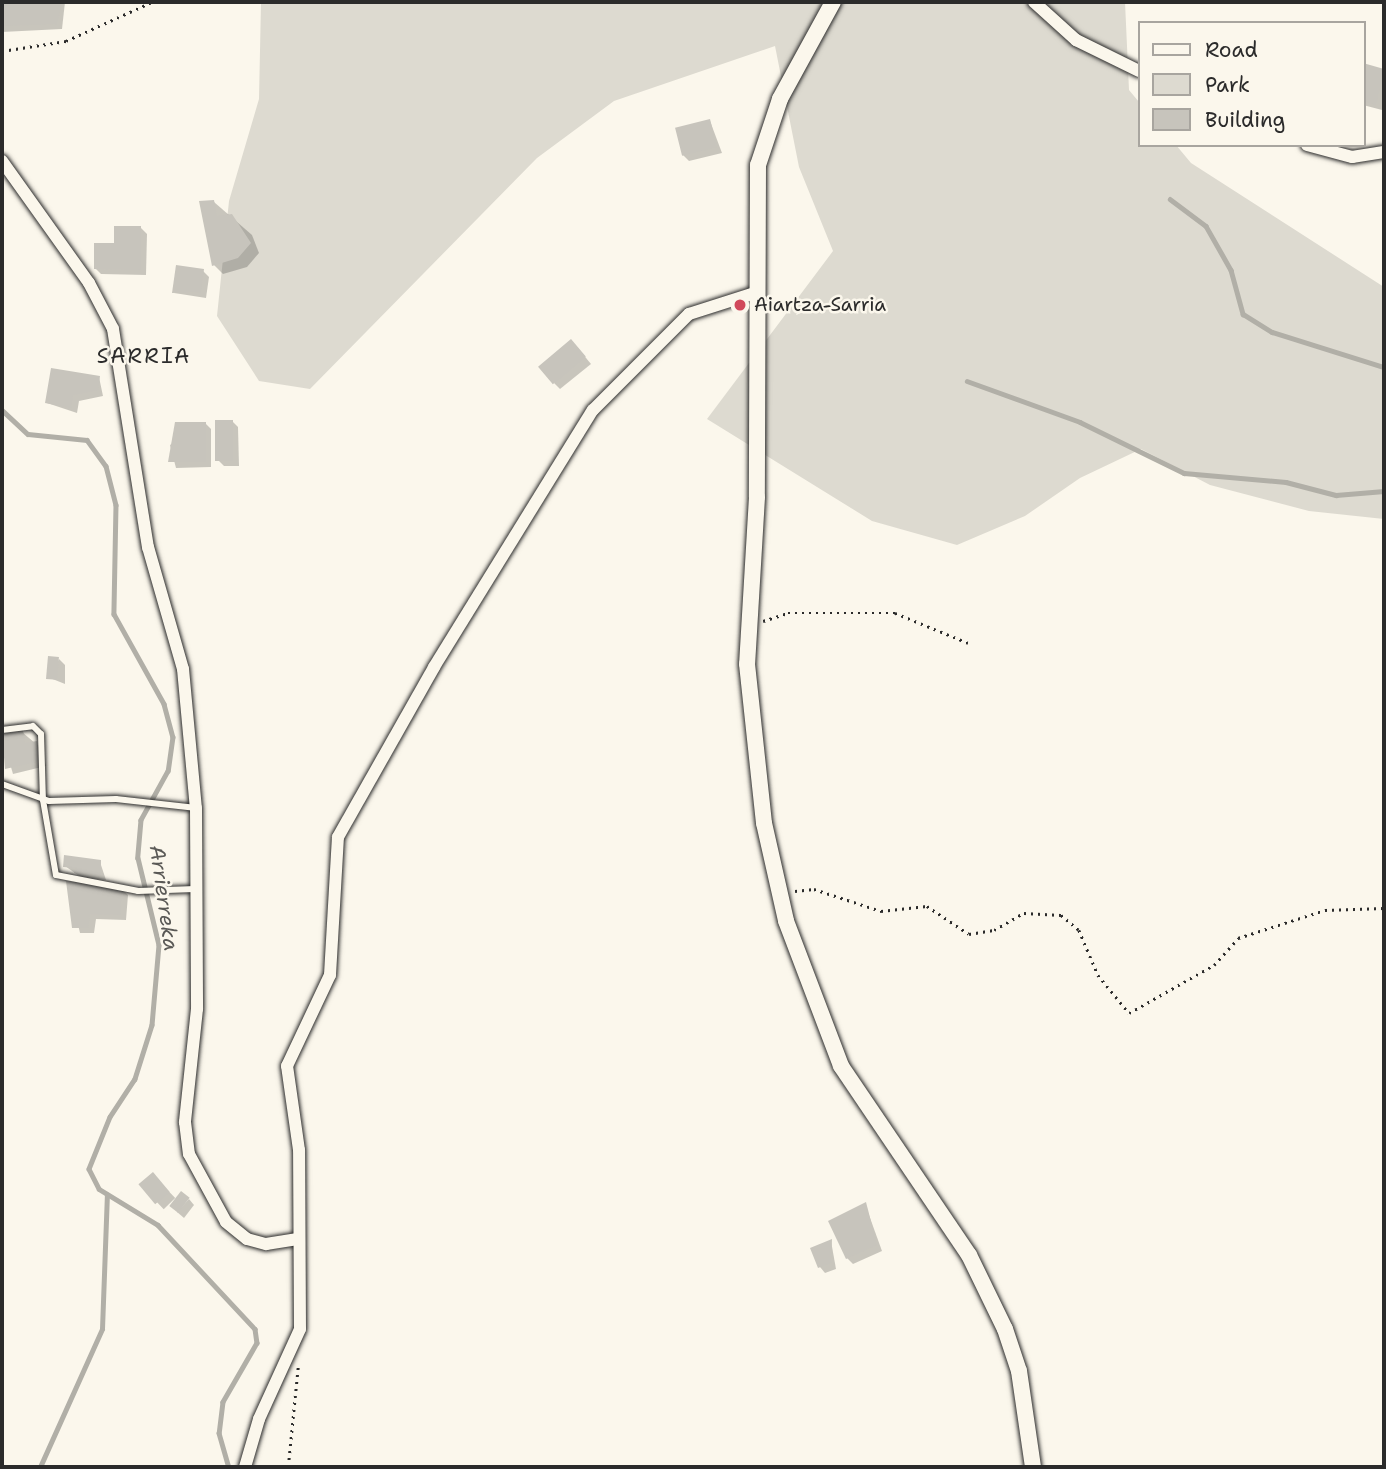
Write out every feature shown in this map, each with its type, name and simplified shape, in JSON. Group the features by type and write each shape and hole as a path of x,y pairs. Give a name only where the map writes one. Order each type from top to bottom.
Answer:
{"street":[{"path":"833,2 764,139 755,293 757,497 749,622 749,700 778,892 841,1066 969,1255 1000,1318 1019,1371 1033,1467"},
{"path":"1034,2 1076,40 1138,71"},
{"path":"1314,147 1352,157 1384,152"},
{"path":"2,161 89,283 113,329 148,547 190,705 196,808 189,1154 226,1222 247,1239 266,1244 298,1239"},
{"path":"246,1467 259,1419 300,1329 299,1150 287,1066 330,975 338,837 434,667 593,410 689,314 755,293"}],"lane":[{"path":"2,730 33,726 41,734 43,800 57,875 138,891 195,889"},
{"path":"2,784 43,800 135,800 156,805 196,808"}],"path":[{"path":"2,51 66,41 152,2"},
{"path":"749,622 788,613 895,613 968,643"},
{"path":"778,892 814,889 881,911 927,906 969,934 994,930 1024,912 1061,915 1079,930 1098,975 1129,1013 1214,965 1238,938 1325,910 1384,908"},
{"path":"288,1467 300,1355"}],"green space":[{"path":"261,2 1125,2 1129,90 1138,101 1138,147 1178,147 1191,163 1384,287 1384,519 1309,511 1210,485 1141,449 1080,478 1025,516 957,545 872,521 707,419 833,251 799,167 775,46 614,101 537,158 310,389 259,381 217,316 229,201 259,99"}],"building":[{"path":"2,2 61,2 57,24 2,26"},
{"path":"1365,64 1384,69 1376,105 1365,102"},
{"path":"710,119 717,147 682,156 675,128"},
{"path":"214,200 217,216 232,214 251,243 238,258 212,266 199,201"},
{"path":"114,226 141,226 141,270 94,269 94,243 114,243"},
{"path":"176,265 204,269 201,292 172,293"},
{"path":"571,339 586,357 553,384 538,367"},
{"path":"51,368 100,376 98,390 73,395 71,408 45,403"},
{"path":"215,420 233,420 233,461 215,461"},
{"path":"175,422 206,422 206,462 168,462"},
{"path":"48,656 59,657 57,680 46,679"},
{"path":"23,730 25,743 37,741 41,761 5,769 2,734"},
{"path":"64,855 101,860 101,875 74,873 75,868 63,867"},
{"path":"66,881 122,887 120,915 90,914 88,928 72,928"},
{"path":"153,1172 170,1192 155,1204 138,1184"},
{"path":"181,1191 190,1198 178,1213 169,1206"},
{"path":"866,1202 877,1245 846,1259 828,1221"},
{"path":"832,1239 831,1263 818,1268 810,1248"}],"waterway":[{"path":"1170,199 1206,226 1231,270 1243,314 1272,332 1384,367"},
{"path":"967,381 1080,422 1184,473 1286,482 1336,495 1384,491"},
{"name":"Arrierreka","path":"2,410 28,434 87,440 106,466 116,505 114,614 164,704 173,737 168,771 141,820 138,858 159,945 152,1025 135,1079 110,1117 89,1169 99,1189 158,1225 255,1329 257,1343 223,1402 219,1433 229,1467"},
{"path":"40,1467 102,1329 107,1195"}],"place":[{"name":"Aiartza-Sarria","path":"740,305"}],"district":[{"name":"SARRIA","path":"144,356"}]}
